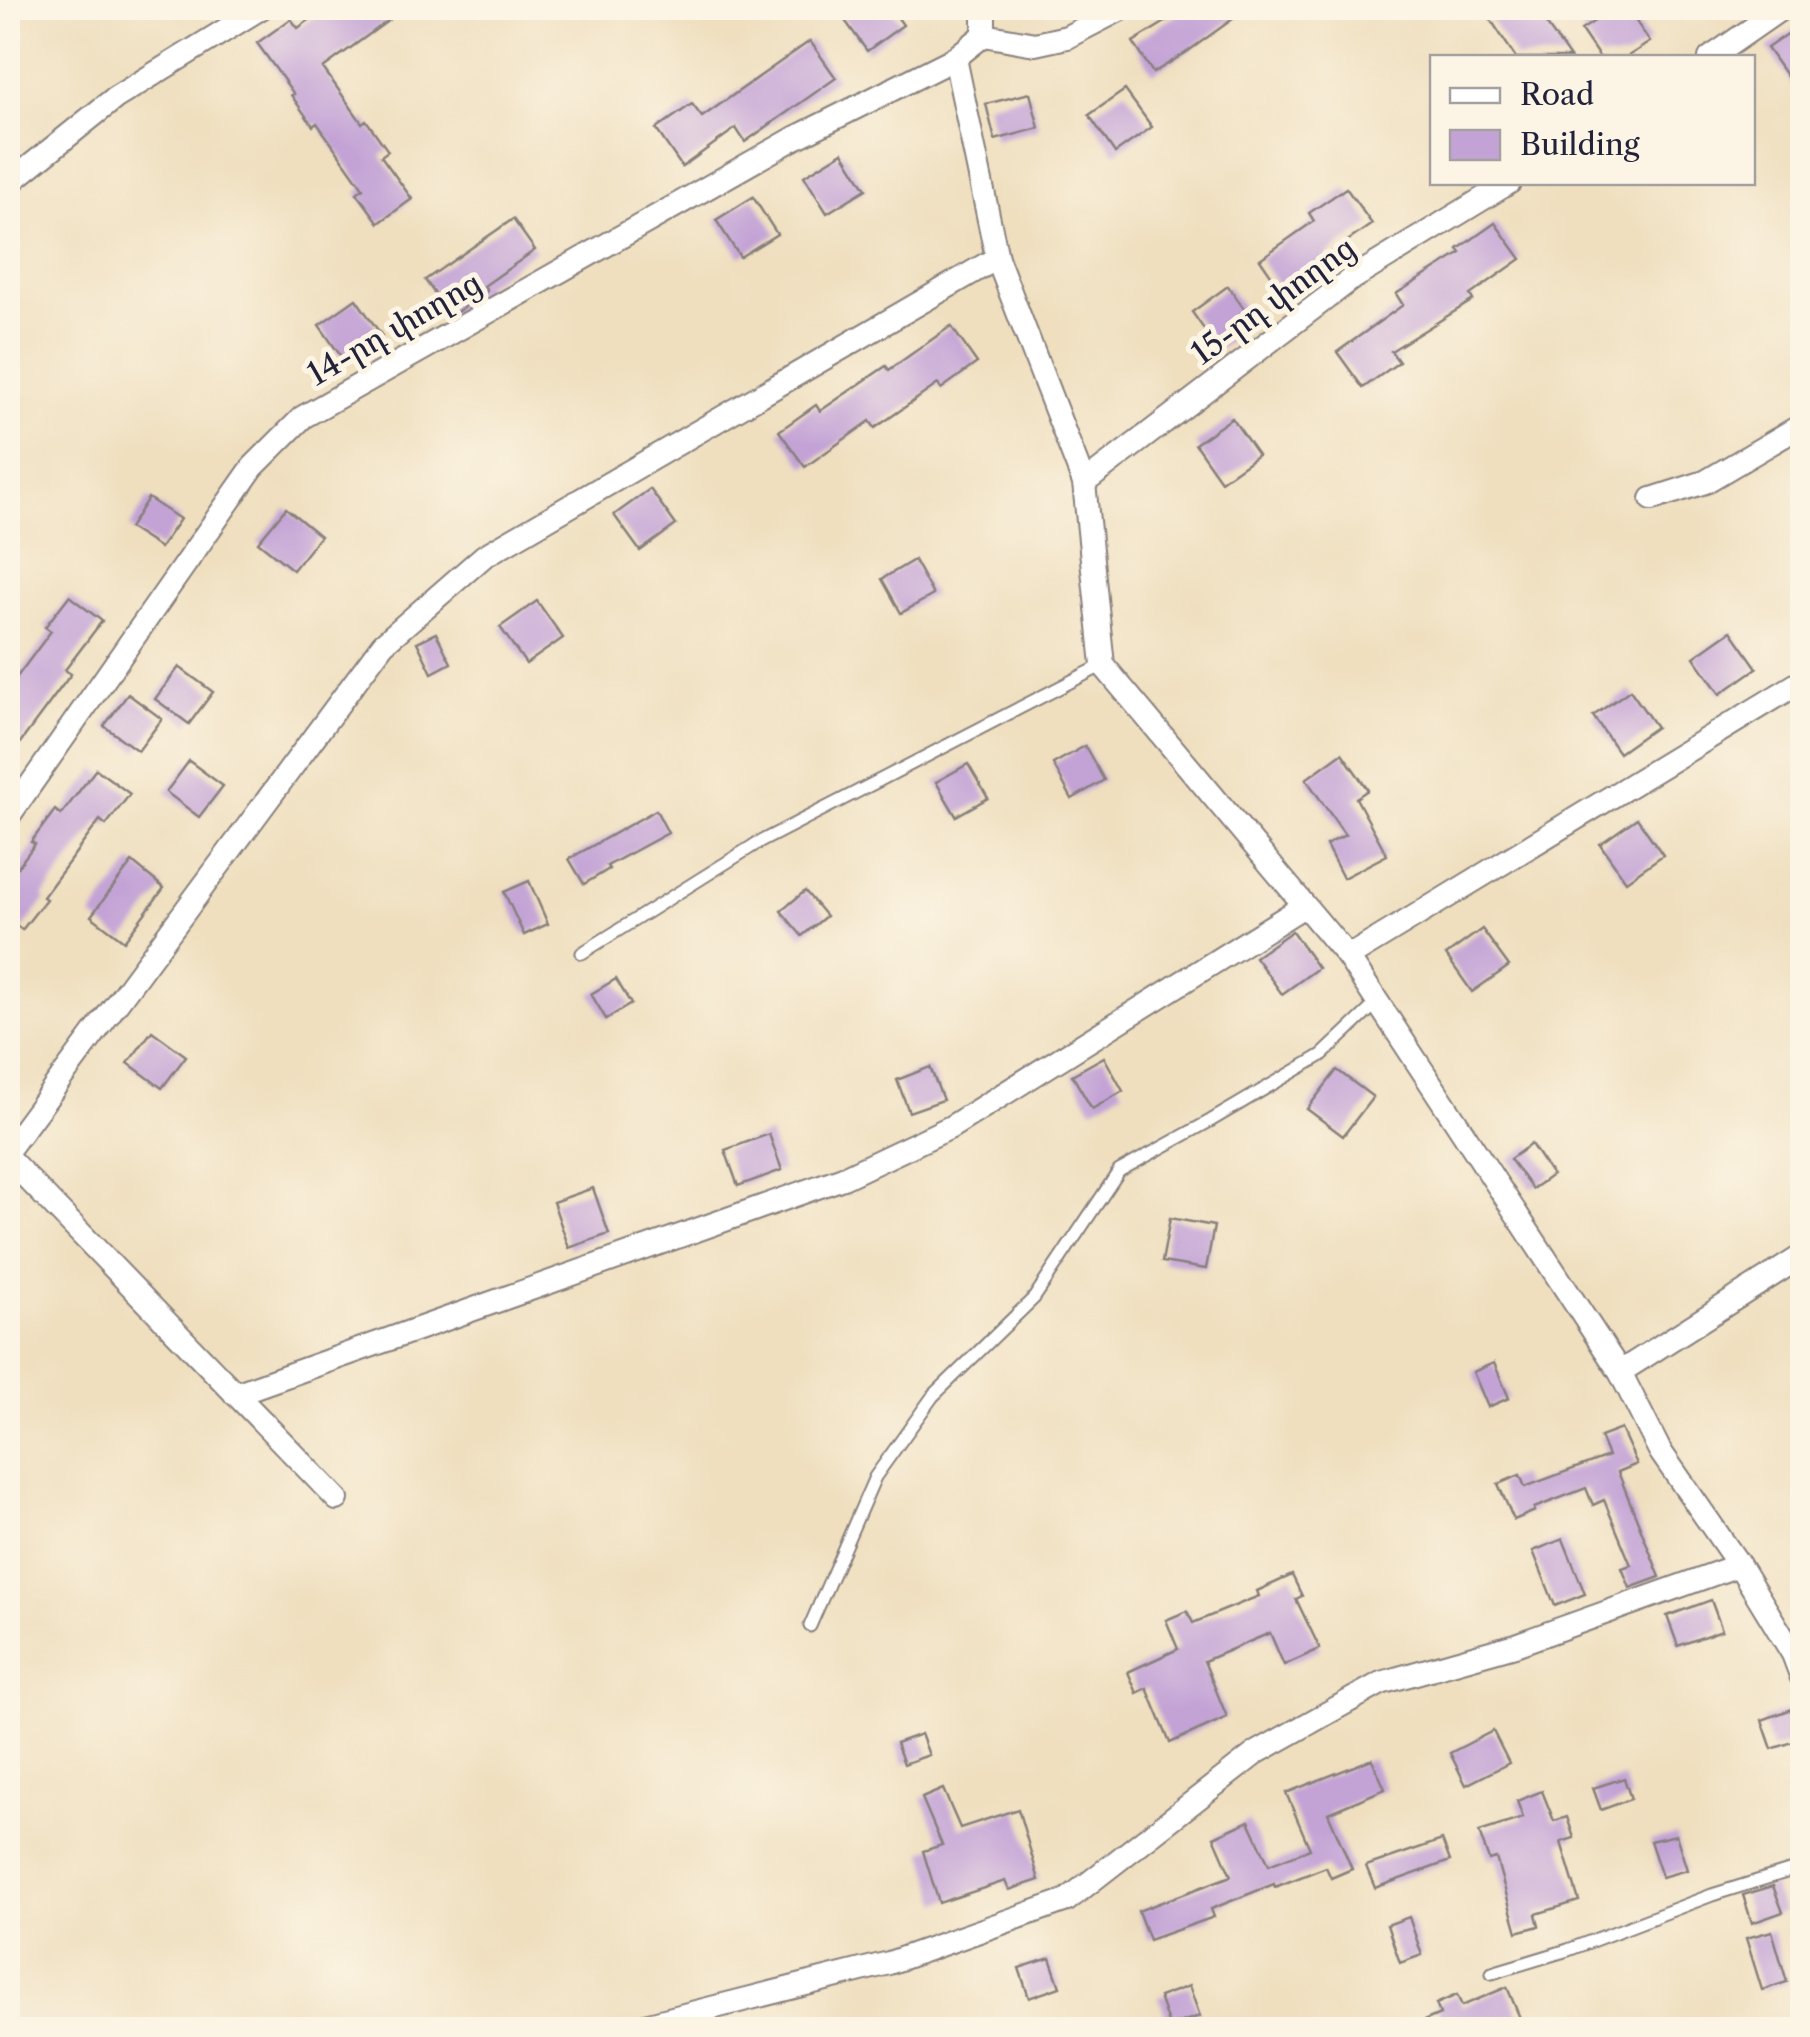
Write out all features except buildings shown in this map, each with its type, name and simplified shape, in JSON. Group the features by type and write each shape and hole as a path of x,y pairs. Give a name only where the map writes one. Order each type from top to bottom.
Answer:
{"street":[{"path":"8,184 115,98 261,8"},
{"path":"984,8 984,35 1035,44 1067,37 1123,8"},
{"path":"1714,55 1782,8"},
{"name":"14-րդ փողոց","path":"8,817 252,467 303,417 792,140 955,58 984,35"},
{"path":"955,58 997,258 1084,483 1104,666 1348,957 1620,1372 1660,1452 1739,1565 1802,1678"},
{"name":"15-րդ փողոց","path":"1084,483 1350,280 1505,185"},
{"path":"8,1150 384,644 484,556 997,258"},
{"path":"1652,498 1705,482 1802,425"},
{"path":"1348,957 1802,681"},
{"path":"234,1394 843,1178 950,1127 1304,906"},
{"path":"8,1158 337,1499"},
{"path":"1620,1372 1802,1256"},
{"path":"625,2030 889,1962 1067,1900 1256,1753 1381,1684 1516,1645 1739,1565"}],"lane":[{"path":"582,954 756,844 1104,666"},
{"path":"810,1626 875,1477 933,1396 1034,1298 1120,1171 1322,1055 1377,1003"},
{"path":"1492,1974 1802,1867"}]}
